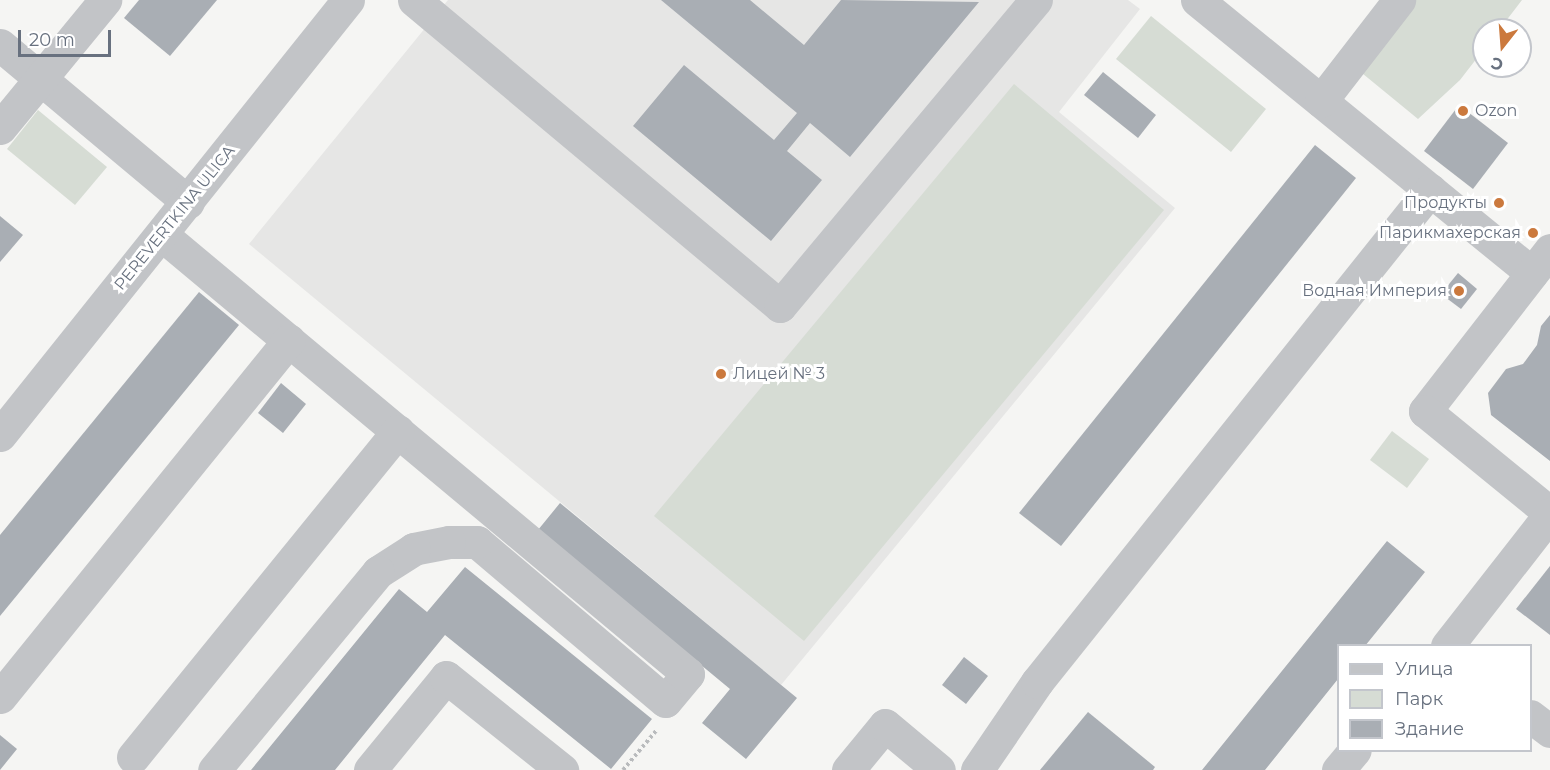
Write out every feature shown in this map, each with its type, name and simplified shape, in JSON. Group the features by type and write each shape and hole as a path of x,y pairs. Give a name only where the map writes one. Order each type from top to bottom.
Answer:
{"street":[{"path":"0,128 105,0"},
{"name":"PEREVERTKINA ULICA","path":"0,435 348,0"},
{"path":"414,0 780,306 1036,0"},
{"path":"1197,0 1430,190 1541,262 1425,411 1550,514 1449,644"},
{"path":"1321,101 1399,0"},
{"path":"0,45 188,202"},
{"path":"977,770 1037,682 1430,190"},
{"path":"162,235 688,674 665,701 477,542 449,542 414,549 378,572 214,770"},
{"path":"0,697 288,340"},
{"path":"133,757 398,431"},
{"path":"370,770 446,677 562,770"},
{"path":"1532,718 1550,731"},
{"path":"848,770 885,725 939,770"},
{"path":"1338,770 1353,752"}],"path":[{"path":"623,770 662,724 665,701"}],"shaded area":[{"name":"Лицей № 3","path":"448,0 1128,0 1140,9 1059,112 1175,208 781,685 249,244"}],"green space":[{"path":"1410,0 1522,0 1508,18 1472,18 1472,64 1460,80 1418,119 1357,69"},
{"path":"1151,16 1266,109 1231,152 1116,59"},
{"path":"1014,84 1164,210 804,641 654,516"},
{"path":"38,110 107,167 75,205 7,149"},
{"path":"1392,431 1429,459 1407,488 1370,460"}],"building":[{"path":"139,0 217,0 170,56 124,18"},
{"path":"661,0 750,0 804,45 841,0 979,2 850,157 810,123 787,151 822,180 771,241 633,126 684,65 774,140 797,113"},
{"path":"1103,72 1156,115 1138,138 1084,95"},
{"path":"1459,105 1508,143 1473,189 1424,151"},
{"path":"1315,145 1356,178 1061,546 1019,513"},
{"path":"0,216 23,235 0,262"},
{"name":"Водная Империя","path":"1458,273 1477,289 1461,309 1441,294"},
{"path":"199,292 239,325 0,616 0,535"},
{"path":"1550,315 1550,461 1491,415 1488,393 1506,369 1523,364 1537,345 1541,326"},
{"path":"281,383 306,404 283,433 258,413"},
{"path":"560,503 797,698 746,759 702,723 730,689 538,530"},
{"path":"1387,541 1425,572 1367,644 1337,644 1337,680 1265,770 1202,770"},
{"path":"1550,566 1550,635 1516,609"},
{"path":"465,567 652,719 611,769 445,635 335,770 251,770 399,589 427,612"},
{"path":"964,657 988,676 966,704 942,685"},
{"path":"1088,712 1155,767 1153,770 1040,770"},
{"path":"0,735 17,749 0,770"}],"place":[{"name":"Ozon","path":"1463,111"},
{"name":"Продукты","path":"1499,203"},
{"name":"Парикмахерская","path":"1533,233"},
{"name":"Водная Империя","path":"1459,291"},
{"name":"Лицей № 3","path":"721,374"}]}
